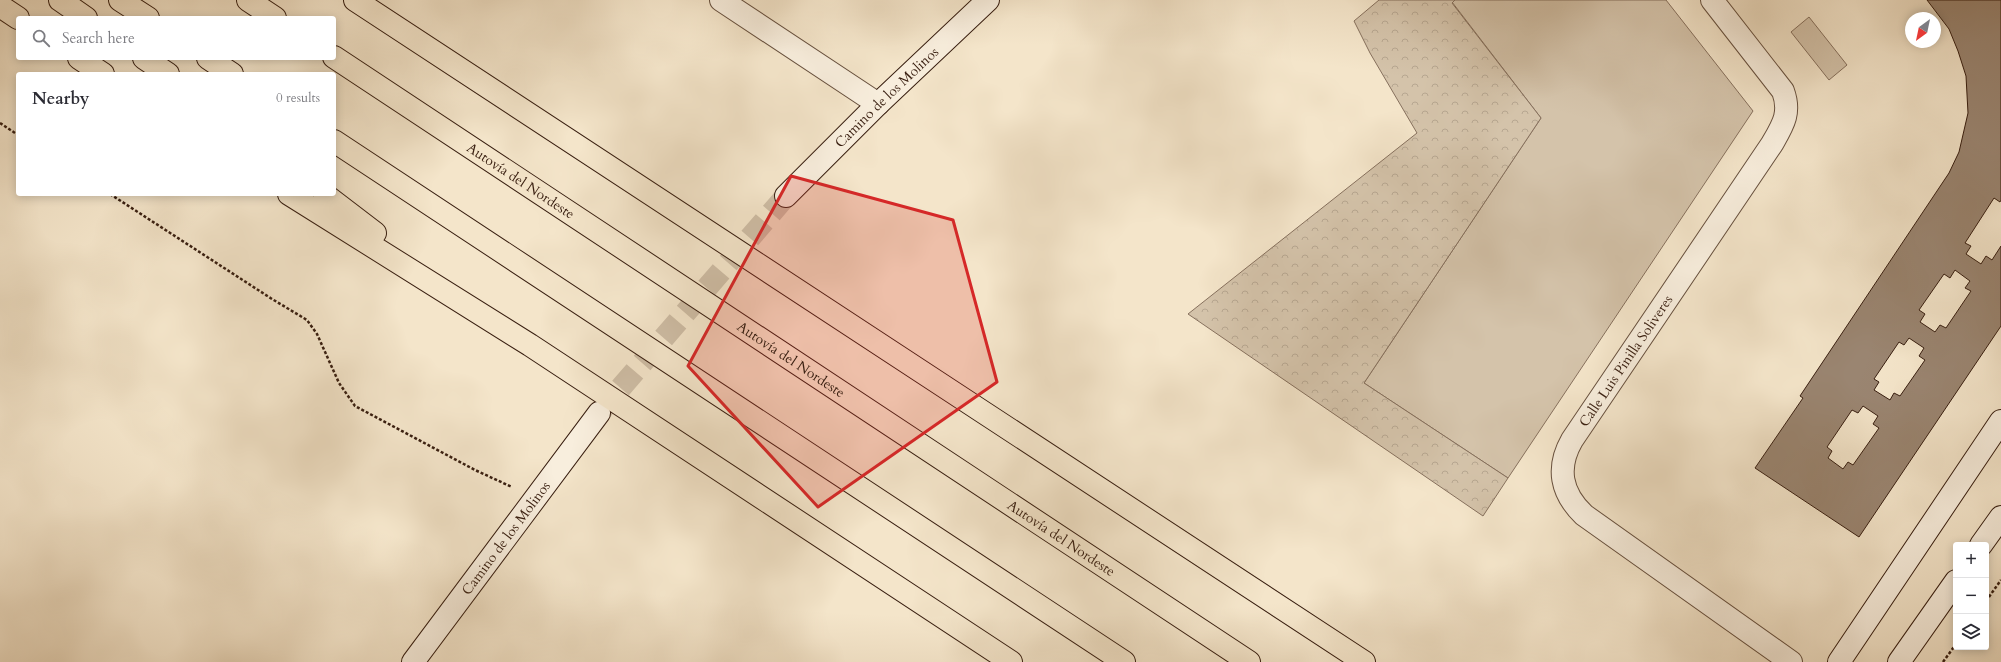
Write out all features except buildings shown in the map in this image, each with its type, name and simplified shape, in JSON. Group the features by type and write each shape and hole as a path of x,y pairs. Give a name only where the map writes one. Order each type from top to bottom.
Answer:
{"highway":[{"path":"60,0 83,16"},
{"path":"120,0 145,16"},
{"path":"248,0 272,16"},
{"path":"355,0 1364,662"},
{"path":"0,6 16,17"},
{"name":"Autovía del Nordeste","path":"336,58 1248,662"},
{"path":"82,60 101,72"},
{"path":"147,60 165,72"},
{"path":"211,60 229,72"},
{"path":"336,142 1124,662"},
{"path":"292,196 530,345 1011,662"},
{"path":"327,196 530,345"}],"street":[{"path":"721,0 878,104"},
{"name":"Camino de los Molinos","path":"786,196 878,104 988,0"},
{"name":"Calle Luis Pinilla Soliveres","path":"1712,0 1783,91 1787,103 1786,116 1772,144 1572,440 1562,465 1564,482 1566,494 1584,515 1791,662"},
{"name":"Camino de los Molinos","path":"412,662 599,413"},
{"path":"1839,662 2001,421"},
{"path":"1983,542 2001,517"},
{"path":"1899,662 1953,585"}],"path":[{"path":"0,123 16,134"},
{"path":"113,196 307,320 317,334 338,383 355,406 475,470 519,490 534,501"},
{"path":"1989,597 2001,580"},
{"path":"1943,662 1953,648"}],"highlighted area":[{"path":"791,176 953,220 997,382 818,507 688,366"}],"green space":[{"path":"1379,0 1455,0 1452,3 1541,118 1364,383 1508,478 1483,516 1188,314 1417,133 1370,53 1354,21"},
{"path":"1455,0 1666,0 1753,111 1508,478 1364,383 1541,118 1452,2"},
{"path":"1809,17 1847,65 1829,80 1791,32"}],"tunnel":[{"path":"599,413 786,196"}]}
